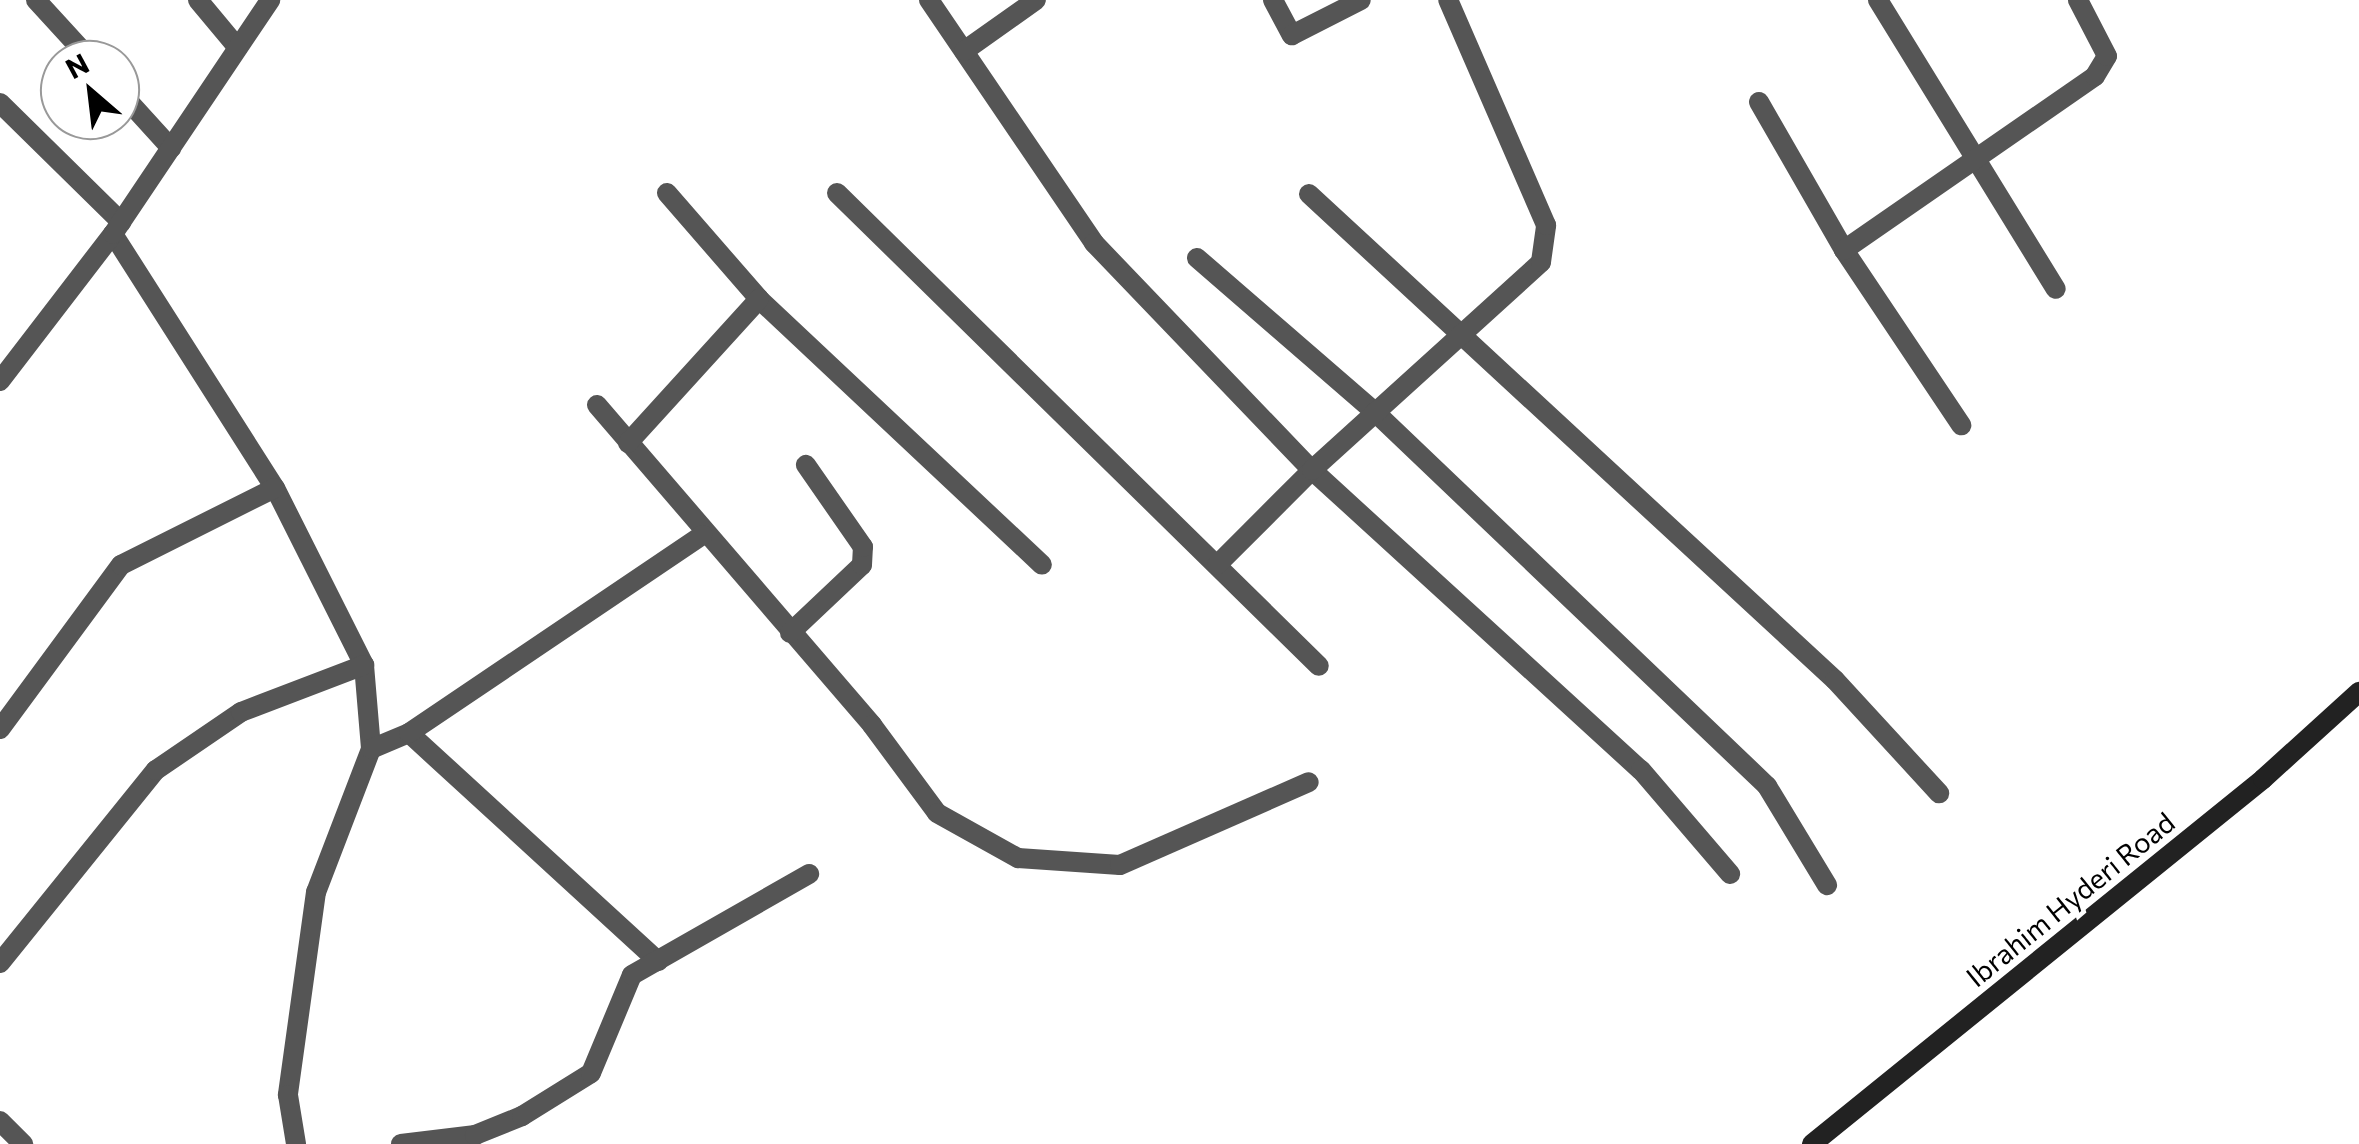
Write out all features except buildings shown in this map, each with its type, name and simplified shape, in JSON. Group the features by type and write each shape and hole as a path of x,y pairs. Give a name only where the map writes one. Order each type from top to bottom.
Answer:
{"main road":[{"name":"Ibrahim Hyderi Road","path":"1812,1144 2263,778 2359,692"}],"street":[{"path":"36,0 72,40"},
{"path":"198,0 238,48"},
{"path":"0,381 117,228 270,0"},
{"path":"929,0 1094,243 1312,470 1641,770 1730,874"},
{"path":"964,51 1036,0"},
{"path":"1274,0 1292,35 1361,0"},
{"path":"1217,565 1312,470 1541,262 1546,224 1448,0"},
{"path":"1878,0 2056,288"},
{"path":"1844,250 2096,76 2107,56 2078,0"},
{"path":"0,102 117,228 274,488 364,664 372,749 316,892 288,1095 296,1144"},
{"path":"1759,102 1844,250 1961,425"},
{"path":"140,114 171,148"},
{"path":"836,193 1319,666"},
{"path":"667,194 759,299 1042,566"},
{"path":"1308,194 1835,680 1939,793"},
{"path":"1197,258 1375,412 1767,786 1826,885"},
{"path":"628,443 759,299"},
{"path":"597,404 702,535 872,726 937,813 1018,858 1120,865 1309,782"},
{"path":"790,633 862,566 863,546 806,465"},
{"path":"4,715 121,565 274,488"},
{"path":"372,749 408,733 702,535"},
{"path":"0,963 156,770 242,712 364,664"},
{"path":"408,733 658,961"},
{"path":"401,1144 454,1141 522,1116 591,1074 632,975 809,874"},
{"path":"0,1121 23,1144"}]}
